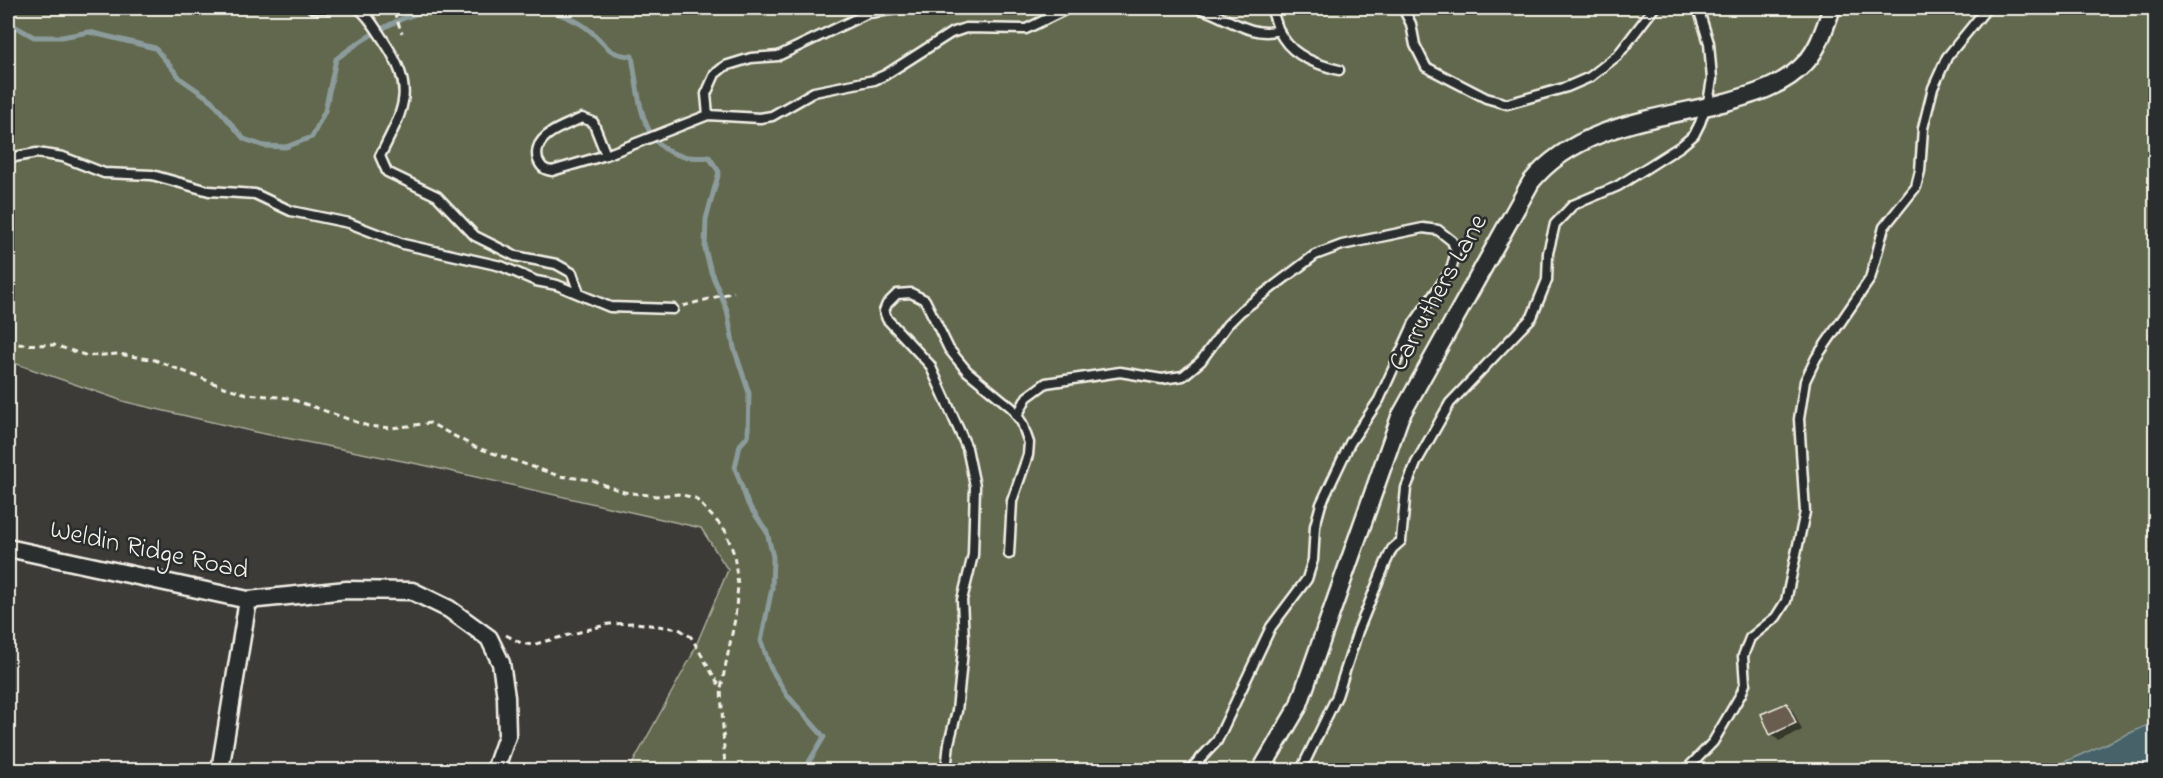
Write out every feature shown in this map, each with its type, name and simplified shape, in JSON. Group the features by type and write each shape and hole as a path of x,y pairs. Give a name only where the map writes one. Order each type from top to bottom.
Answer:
{"street":[{"name":"Carruthers Lane","path":"1261,771 1298,707 1400,417 1527,189 1554,159 1586,139 1752,94 1789,77 1815,50 1832,8"},
{"name":"Weldin Ridge Road","path":"8,550 248,600 347,590 412,591 449,609 489,638 501,663 506,697 507,736 495,771"},
{"path":"220,771 248,600"}],"lane":[{"path":"312,8 328,8"},
{"path":"358,8 370,20 399,64 405,87 401,109 380,156 387,172 437,196 475,236 501,251 572,273 579,293"},
{"path":"708,115 706,94 715,74 725,66 744,60 778,56 868,13 906,8"},
{"path":"606,155 593,122 582,118 544,138 537,147 537,154 544,170 552,171 606,155 708,115 760,118 772,116 814,92 874,80 885,75 936,40 951,33 966,28 1026,29 1069,8"},
{"path":"1198,8 1246,29 1266,32 1279,30"},
{"path":"1269,8 1283,39 1303,56 1317,64 1339,70"},
{"path":"1403,8 1411,24 1415,45 1426,67 1486,98 1507,104 1568,87 1598,72 1618,55 1654,8"},
{"path":"1301,771 1337,696 1358,631 1386,562 1392,549 1401,541 1406,488 1416,464 1450,404 1532,317 1547,280 1550,244 1556,225 1573,205 1618,186 1681,146 1694,135 1706,106 1712,80 1707,36 1698,8"},
{"path":"1686,771 1719,733 1741,694 1745,684 1743,656 1750,638 1776,617 1786,601 1803,526 1805,499 1799,419 1805,381 1816,358 1869,279 1878,255 1884,227 1916,187 1920,171 1923,128 1933,88 1947,57 1987,8"},
{"path":"8,158 37,153 63,157 104,172 152,175 209,191 255,194 291,211 349,222 397,242 501,266 536,281 579,293 610,307 673,309"},
{"path":"1017,416 1027,397 1046,383 1120,372 1162,379 1183,376 1201,361 1241,311 1299,265 1329,249 1423,228 1438,230 1452,241 1456,251 1452,270 1413,323 1384,389 1350,442 1322,504 1314,525 1311,572 1271,627 1217,741 1190,771"},
{"path":"946,771 946,757 957,711 964,640 962,600 973,555 975,486 967,448 930,365 887,319 884,311 891,298 903,292 925,300 949,349 967,371 1002,398 1027,433 1028,455 1011,501 1009,554"}],"path":[{"path":"394,12 402,33"},
{"path":"673,309 734,292"},
{"path":"8,344 54,345 88,356 119,354 155,360 246,394 288,398 368,426 392,428 430,423 475,447 560,476 591,480 624,492 656,496 678,494 695,498 725,530 734,554 738,585 735,619 721,688 725,771"},
{"path":"504,634 521,643 532,645 609,624 636,623 679,629 691,637 721,688"}],"green space":[{"path":"8,8 2155,8 2155,770 629,770 691,657 728,570 701,528 423,465 255,432 126,402 8,361"}],"water":[{"path":"2155,722 2155,770 2046,770"}],"building":[{"path":"1787,703 1796,723 1770,735 1761,714"}],"waterway":[{"path":"14,26 34,37 62,37 89,32 155,48 181,79 211,100 244,139 264,146 286,147 312,137 325,111 336,59 384,27 411,15 439,8"},
{"path":"544,8 583,25 611,51 632,56 642,112 657,142 669,151 686,157 709,157 719,172 706,219 705,249 711,272 727,310 734,348 749,393 748,436 740,445 735,468 748,504 767,532 773,557 772,588 761,641 770,667 787,695 824,737 804,770"}]}
